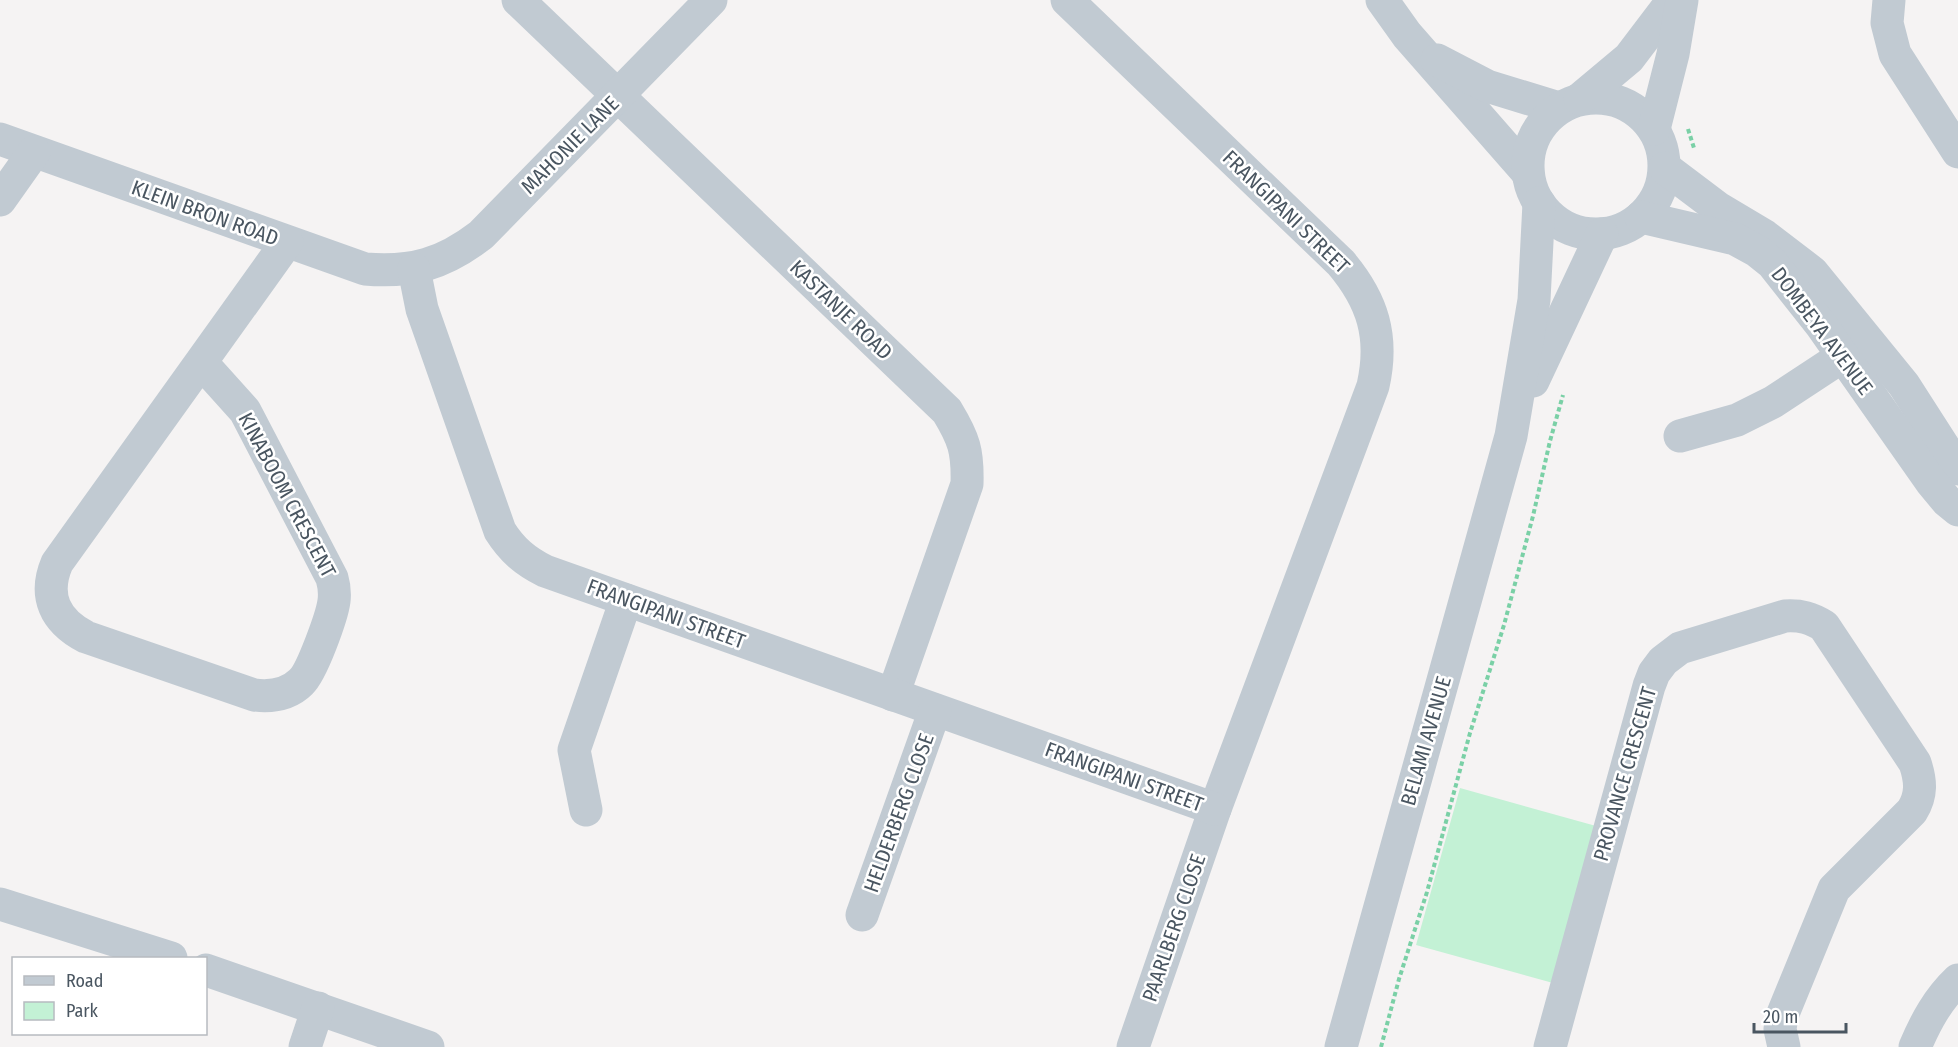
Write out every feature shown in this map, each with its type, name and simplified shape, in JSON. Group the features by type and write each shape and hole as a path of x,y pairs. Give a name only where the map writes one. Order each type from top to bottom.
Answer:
{"street":[{"name":"KASTANJE ROAD","path":"518,0 947,411 961,434 968,458 967,484 893,695"},
{"name":"MAHONIE LANE","path":"414,269 449,256 481,235 711,0"},
{"name":"FRANGIPANI STREET","path":"414,269 422,309 500,531 511,548 527,562 545,571 1215,809 1373,386 1378,365 1374,322 1366,299 1355,280 1341,263 1067,0"},
{"path":"1382,0 1390,14 1533,188 1551,217 1566,228 1584,233 1602,234 1623,229 1641,218 1651,207 1663,182 1665,168 1662,147 1654,129 1643,116 1621,103 1597,97 1570,104 1487,86 1422,52"},
{"path":"1533,188 1528,154 1534,136 1545,120 1570,104 1629,58 1673,0"},
{"path":"1654,129 1673,54 1682,0"},
{"path":"1889,0 1887,23 1895,54 1958,152"},
{"name":"KLEIN BRON ROAD","path":"0,139 365,269 389,271 414,269"},
{"path":"0,200 34,152"},
{"name":"DOMBEYA AVENUE","path":"1665,168 1718,208 1765,236 1812,272 1904,385 1958,469"},
{"name":"BELAMI AVENUE","path":"1341,1047 1511,435 1534,300 1533,188"},
{"name":"DOMBEYA AVENUE","path":"1641,218 1735,239 1757,251 1772,263 1843,356 1932,483 1958,510"},
{"name":"BELAMI AVENUE","path":"1511,435 1541,362 1602,234"},
{"name":"KINABOOM CRESCENT","path":"201,362 245,411 332,578 334,602 309,672 301,683 278,695 254,695 86,637 63,621 52,598 52,574 57,563 201,362 287,242"},
{"path":"1680,436 1737,420 1764,407 1843,356"},
{"path":"586,810 574,750 626,600"},
{"name":"PROVANCE CRESCENT","path":"1550,1047 1642,709 1654,673 1663,661 1680,648 1785,616 1800,616 1812,619 1824,626 1915,763 1921,786 1917,804 1912,812 1846,875 1829,898 1782,1016 1780,1029 1784,1047"},
{"name":"HELDERBERG CLOSE","path":"862,915 936,710"},
{"name":"PAARLBERG CLOSE","path":"1133,1047 1215,809"},
{"path":"0,904 168,957"},
{"path":"207,970 428,1047"},
{"path":"1916,1047 1930,1015 1958,980"},
{"path":"305,1047 318,1008"}],"path":[{"path":"1688,126 1697,155"},
{"path":"1381,1047 1399,979 1427,892 1470,732 1504,626 1550,441 1567,384"}],"green space":[{"path":"1460,788 1596,826 1553,983 1416,945"}]}
